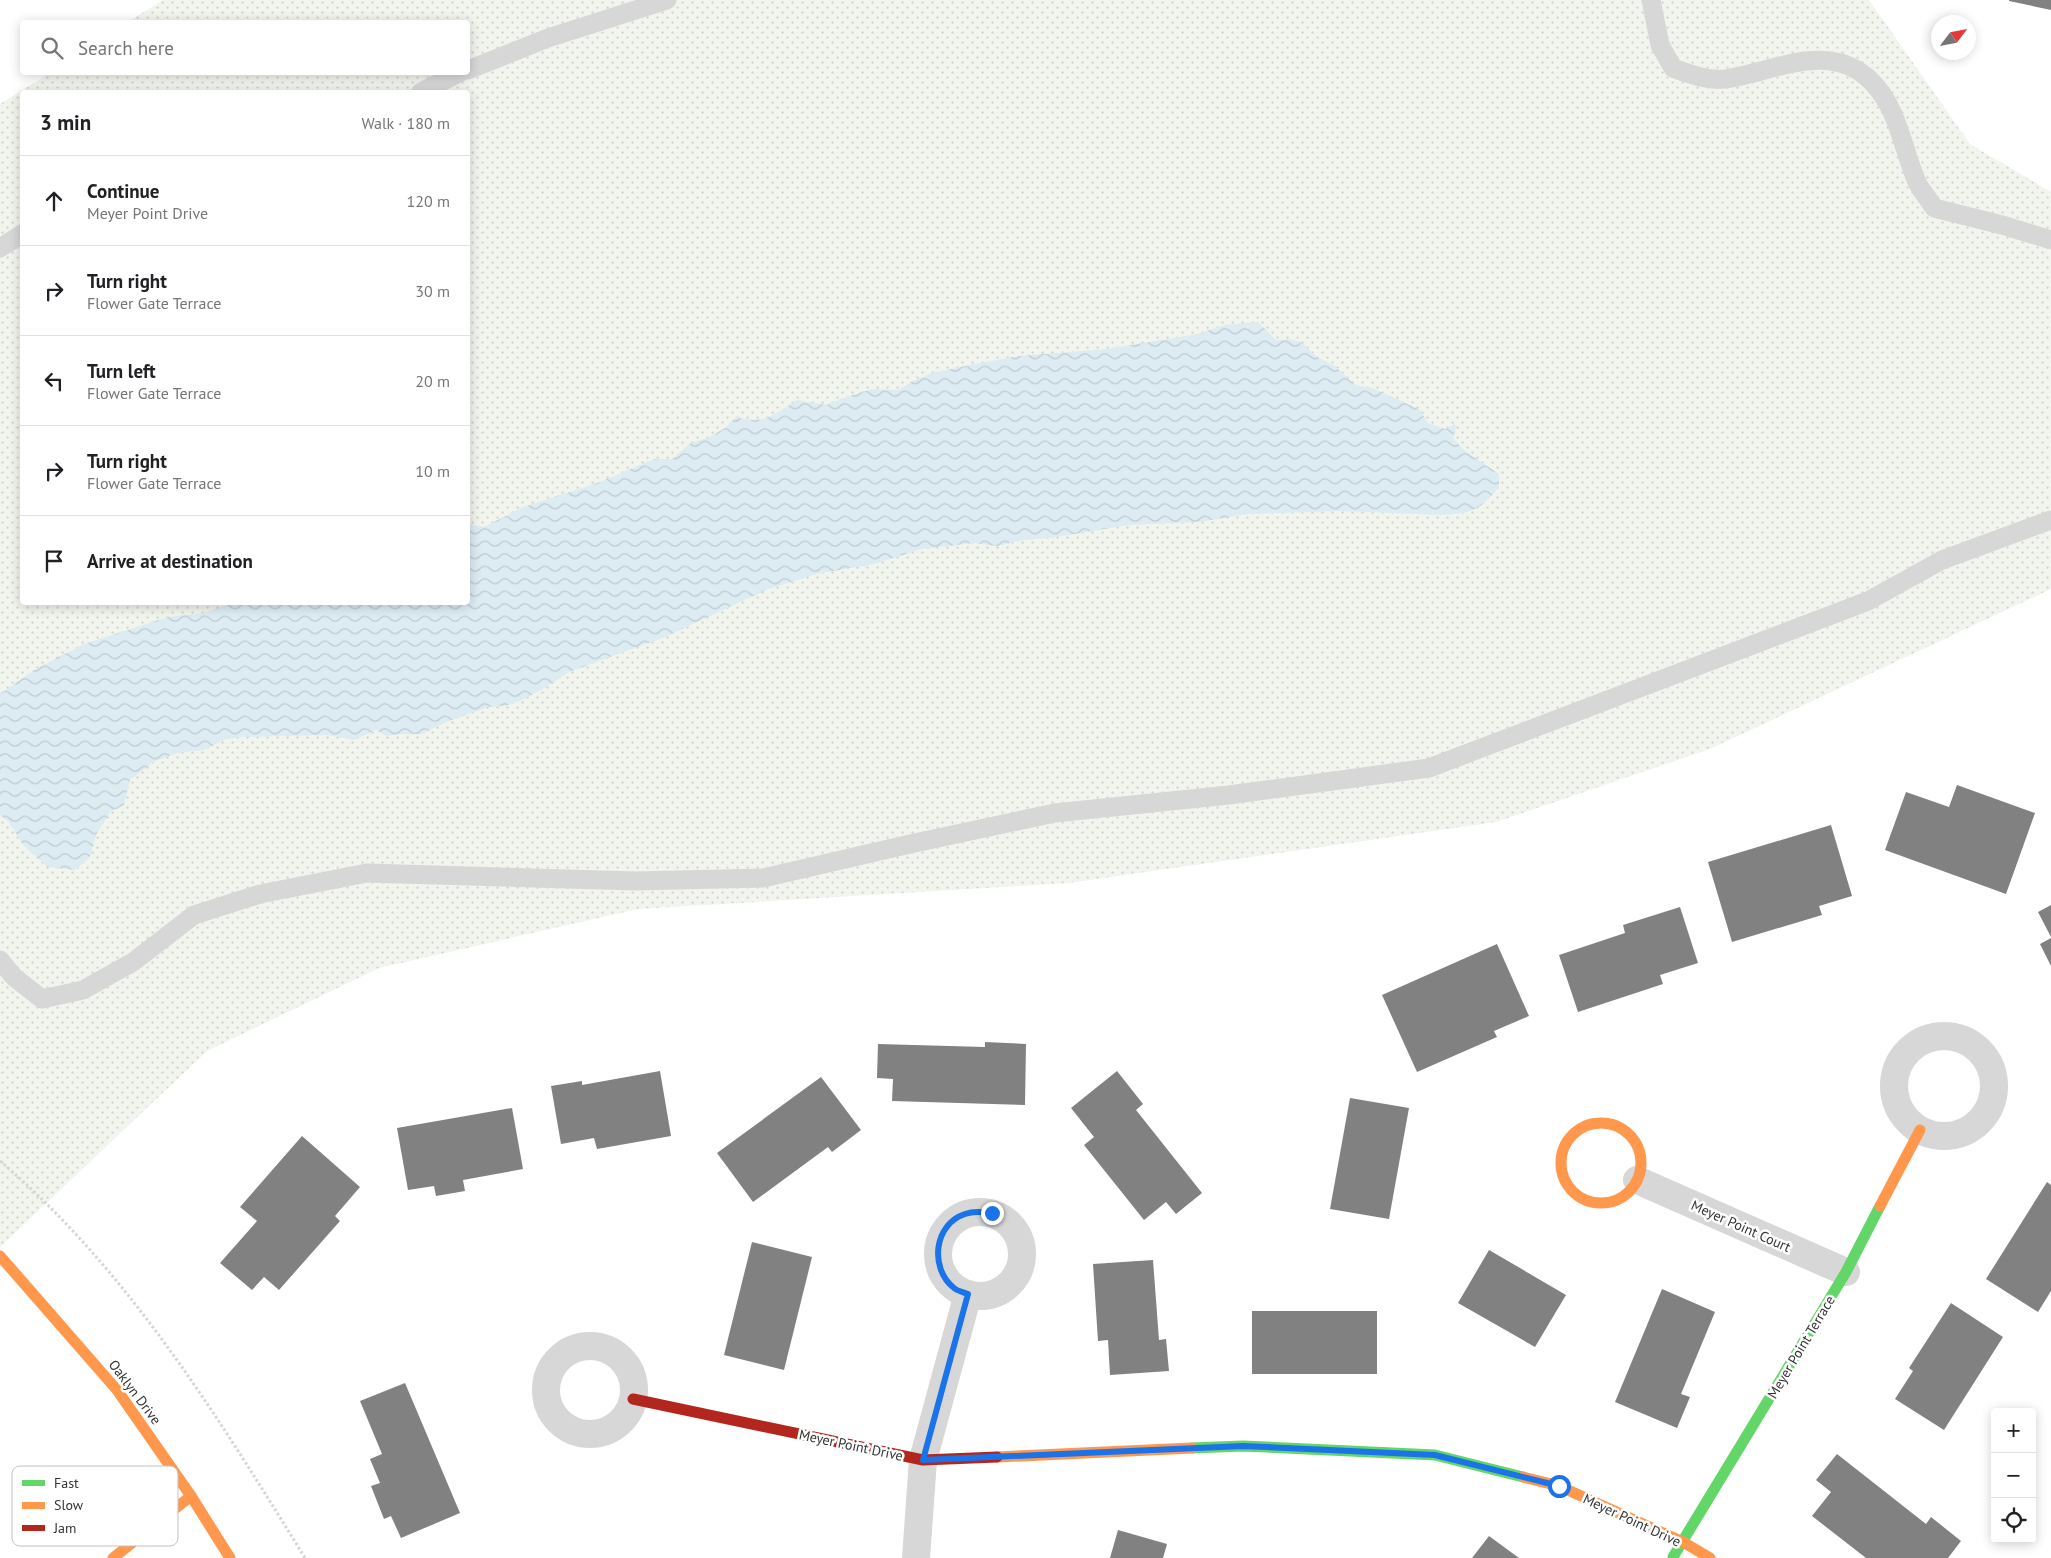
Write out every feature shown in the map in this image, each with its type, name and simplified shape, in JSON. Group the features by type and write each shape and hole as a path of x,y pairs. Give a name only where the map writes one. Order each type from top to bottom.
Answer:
{"street":[{"path":"1598,1123 1612,1124 1625,1130 1634,1140 1640,1153 1640,1167 1637,1180 1628,1191 1617,1199 1604,1202 1590,1201 1577,1195 1568,1185 1562,1172 1561,1159 1565,1145 1573,1134 1584,1126 1598,1123"},
{"name":"Meyer Point Terrace","path":"1672,1558 1846,1272 1920,1130"},
{"name":"Meyer Point Court","path":"1637,1180 1846,1272"},
{"name":"Oaklyn Drive","path":"0,1256 117,1390 170,1466"},
{"path":"916,1558 923,1460 968,1294"},
{"name":"Meyer Point Drive","path":"633,1399 923,1460 1243,1446 1435,1455 1559,1486 1682,1542 1710,1558"},
{"name":"Oaklyn Drive","path":"178,1477 230,1558"},
{"path":"178,1506 191,1496"},
{"path":"113,1558 128,1546"}],"lane":[{"path":"470,69 548,38 667,0"},
{"path":"1651,0 1660,45 1673,68 1696,76 1724,79 1824,58 1849,65 1872,82 1891,109 1918,184 1934,208 2002,224 2051,240"},
{"path":"425,90 456,75"},
{"path":"0,248 20,235"},
{"path":"0,960 14,977 42,999 83,990 133,962 194,915 260,894 367,873 635,881 763,878 1055,813 1229,794 1430,768 1868,601 1942,560 2051,520"}],"path":[{"path":"0,1161 20,1178 85,1244 168,1348 231,1439 305,1558"}],"shaded area":[{"path":"163,0 1869,0 1970,144 2051,192 2051,589 1710,749 1496,822 1068,883 638,909 379,968 207,1051 0,1247 0,104 20,92 20,605 470,605 470,90 23,90 47,75 470,75 470,20 131,20"}],"water":[{"path":"1258,322 1276,340 1291,339 1302,343 1317,357 1335,366 1355,385 1372,388 1420,410 1428,423 1445,429 1455,424 1456,429 1453,438 1465,451 1499,474 1499,487 1481,505 1462,513 1443,515 1342,511 1248,514 1199,522 1129,525 1050,538 1024,540 997,546 974,543 922,549 874,564 816,574 766,590 665,637 569,672 520,701 504,706 488,707 444,723 422,734 386,736 376,730 354,740 328,735 243,737 226,739 204,750 177,753 155,761 130,780 124,805 110,812 96,835 90,857 75,870 48,867 24,846 8,821 0,815 0,694 34,670 84,644 168,617 204,613 228,605 470,605 470,524 484,527 523,507 600,482 654,459 672,459 691,443 710,437 725,428 736,417 755,420 762,419 775,414 797,400 826,405 872,389 898,390 932,373 974,364 1019,356 1106,349 1198,334 1224,325"}],"building":[{"path":"2051,0 2051,10 2009,1"},
{"path":"1957,785 2035,813 2006,894 1885,850 1906,792 1949,807"},
{"path":"1831,825 1852,896 1819,906 1822,915 1732,942 1708,862"},
{"path":"2051,905 2051,937 2038,912"},
{"path":"1680,907 1698,963 1660,975 1663,984 1578,1012 1559,955 1625,933 1623,925"},
{"path":"2051,938 2051,966 2040,944"},
{"path":"1497,944 1529,1016 1494,1031 1497,1037 1417,1072 1382,995"},
{"path":"985,1042 1026,1044 1025,1105 892,1101 893,1079 877,1078 878,1044 985,1047"},
{"path":"660,1071 671,1136 597,1149 594,1138 561,1144 551,1086 582,1081 582,1085"},
{"path":"1117,1071 1143,1104 1136,1110 1202,1193 1176,1214 1166,1202 1144,1220 1084,1145 1094,1137 1071,1108"},
{"path":"821,1077 861,1130 832,1152 828,1147 753,1202 717,1153"},
{"path":"1350,1098 1409,1108 1389,1219 1330,1209"},
{"path":"512,1108 523,1169 463,1180 465,1191 436,1196 434,1186 408,1190 397,1128"},
{"path":"302,1136 360,1187 335,1216 340,1221 279,1290 264,1277 252,1290 220,1263 257,1221 240,1207"},
{"path":"2047,1182 2051,1185 2051,1291 2038,1312 1986,1279"},
{"path":"752,1242 812,1257 784,1370 724,1355"},
{"path":"1489,1250 1566,1295 1535,1347 1458,1303"},
{"path":"1153,1260 1159,1340 1166,1339 1169,1371 1110,1375 1108,1340 1098,1341 1093,1264"},
{"path":"1662,1289 1715,1312 1681,1394 1690,1397 1677,1428 1615,1402"},
{"path":"1951,1303 2003,1337 1944,1430 1895,1399 1913,1371 1909,1368"},
{"path":"1252,1311 1377,1311 1377,1374 1252,1374"},
{"path":"405,1383 460,1513 401,1538 391,1516 384,1519 371,1486 380,1483 370,1459 382,1454 360,1401"},
{"path":"1837,1454 1926,1524 1931,1517 1961,1541 1948,1558 1866,1558 1812,1516 1831,1492 1816,1480"},
{"path":"1118,1530 1167,1544 1163,1558 1110,1558"},
{"path":"1489,1536 1519,1558 1472,1558"}],"traffic: fast":[{"path":"1673,1557 1846,1272 1880,1206"},
{"path":"1192,1448 1243,1446 1435,1455 1523,1477"}],"traffic: slow":[{"path":"1601,1123 1616,1126 1629,1135 1638,1148 1641,1163 1638,1178 1629,1191 1616,1200 1601,1203 1586,1200 1573,1191 1564,1178 1561,1163 1564,1148 1573,1135 1586,1126 1601,1123"},
{"path":"1880,1206 1920,1130"},
{"path":"0,1256 117,1390 170,1466"},
{"path":"997,1457 1192,1448"},
{"path":"178,1477 230,1558"},
{"path":"1523,1477 1559,1486 1683,1542 1710,1558"},
{"path":"178,1506 191,1496"},
{"path":"113,1558 128,1546"}],"traffic: jam":[{"path":"633,1399 923,1460 997,1457"}],"route":[{"path":"992,1213 978,1211 963,1214 951,1222 942,1234 938,1249 938,1264 944,1277 954,1288 968,1294 923,1460 1243,1446 1435,1455 1559,1486"}]}
